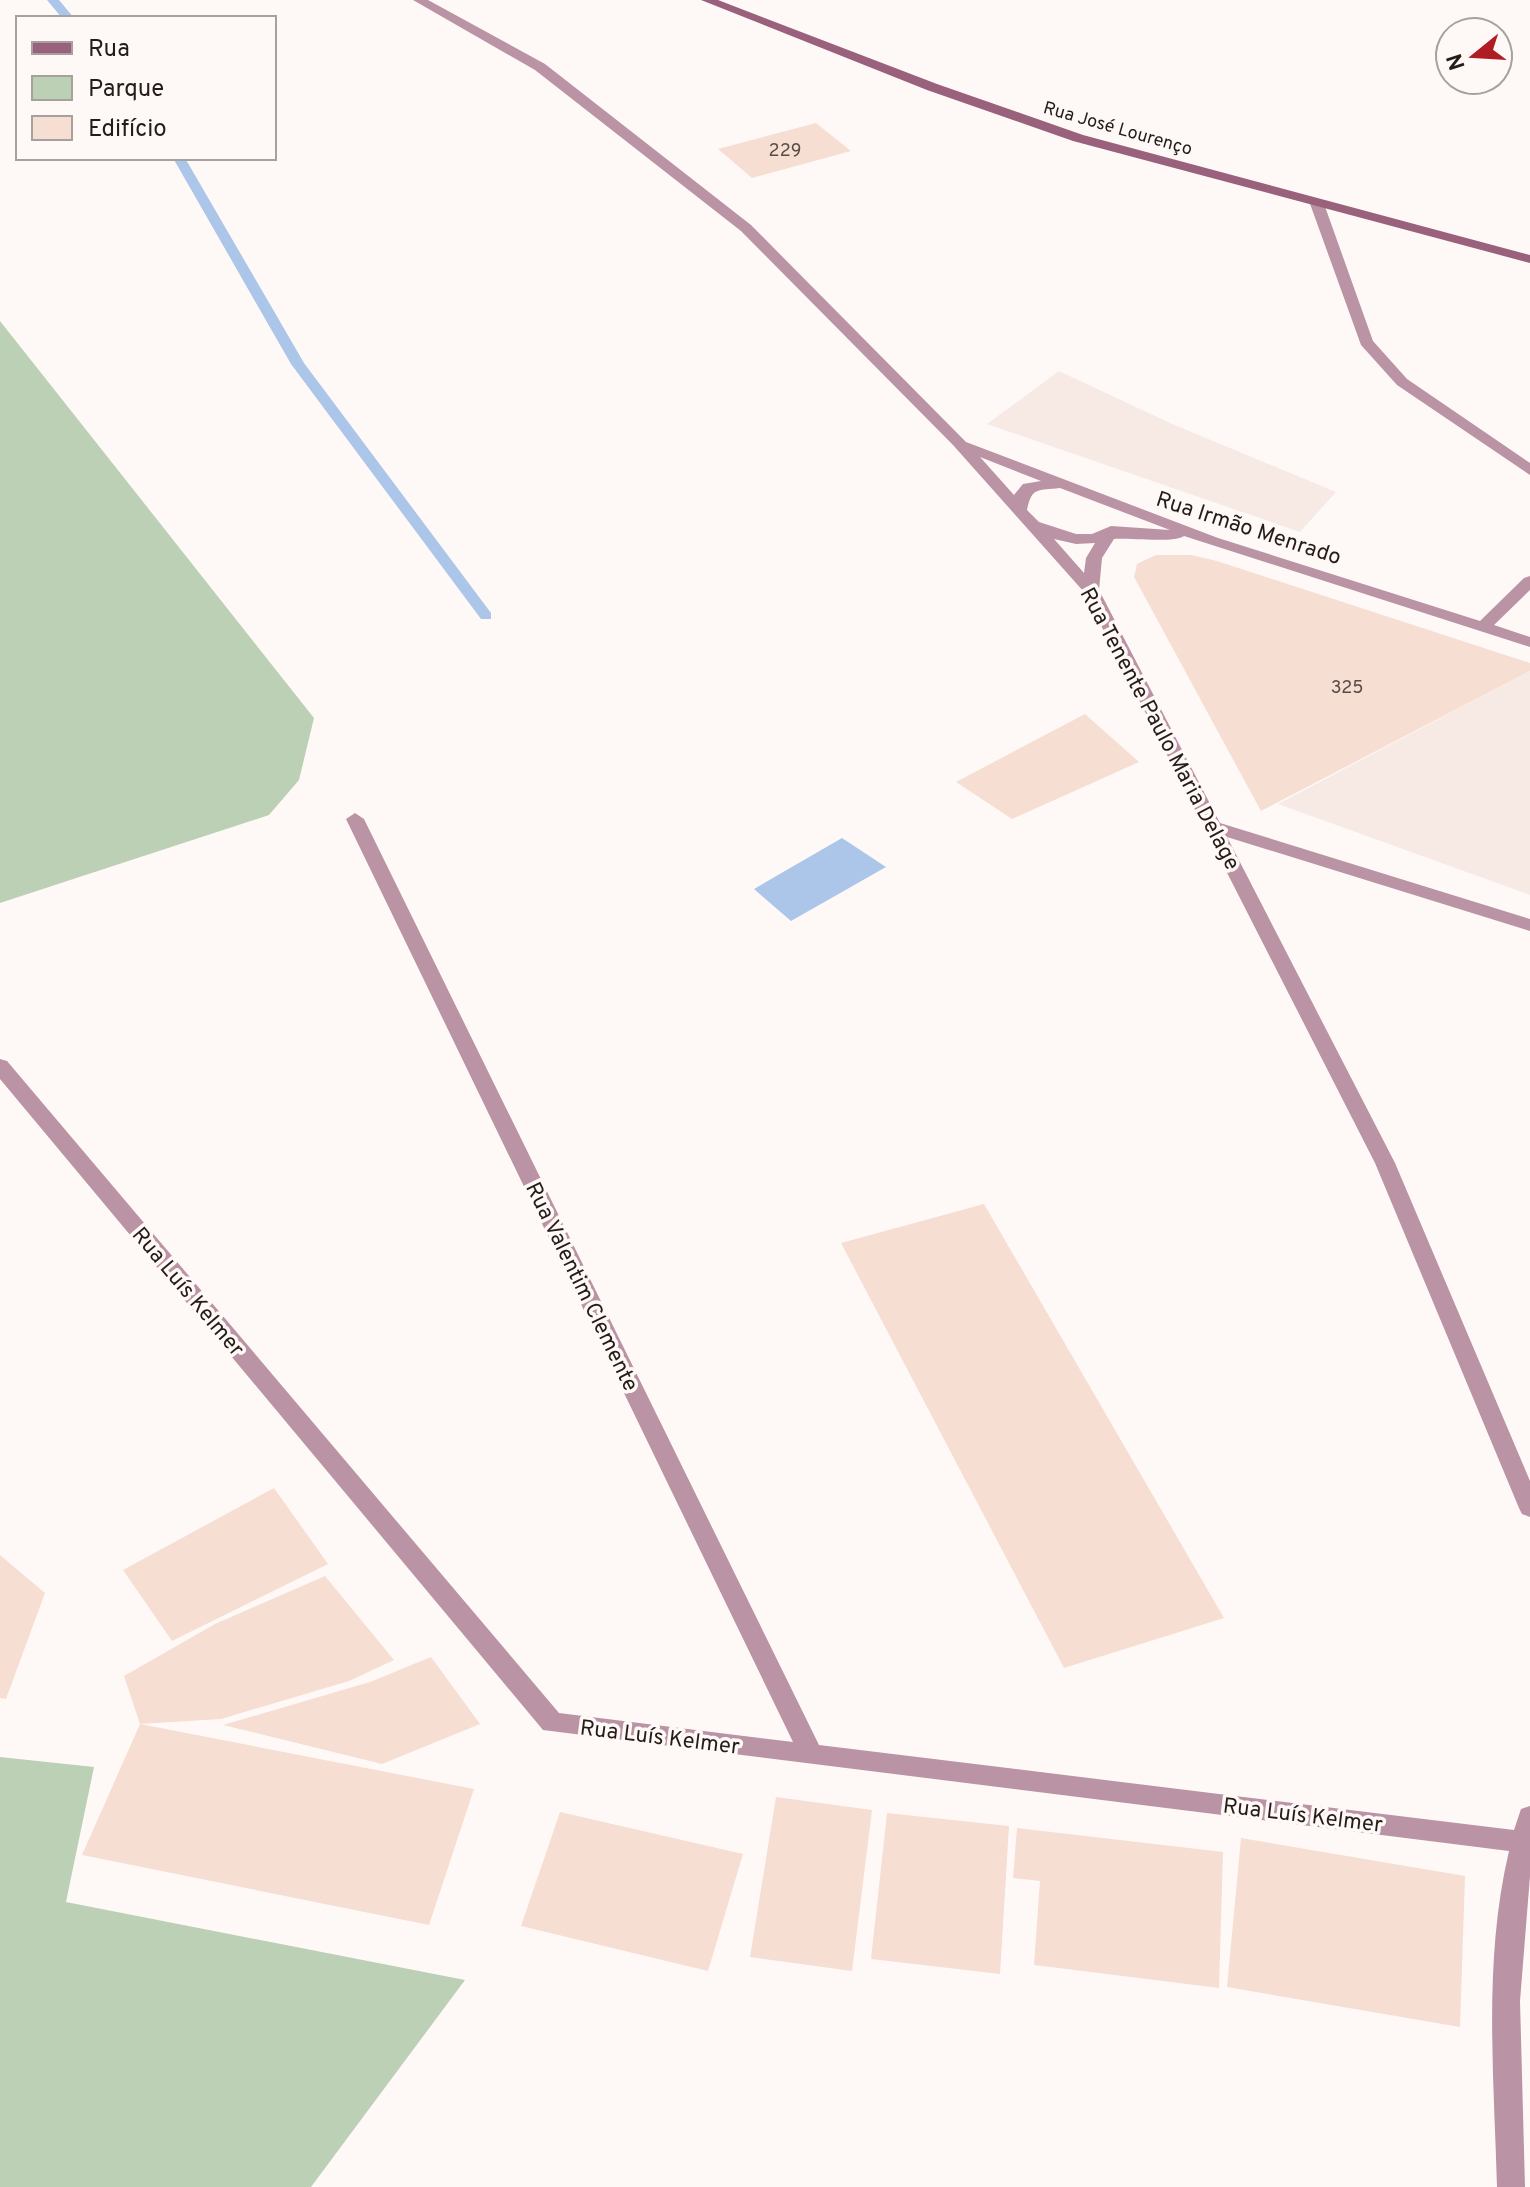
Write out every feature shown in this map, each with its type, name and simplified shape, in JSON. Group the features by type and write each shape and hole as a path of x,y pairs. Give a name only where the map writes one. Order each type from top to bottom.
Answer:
{"street":[{"name":"Rua Tenente Paulo Maria Delage","path":"419,0 540,67 746,228 958,442 1091,590 1216,828 1385,1163 1530,1508"},
{"name":"Rua José Lourenço","path":"707,0 1078,138 1530,259"},
{"path":"1316,201 1366,342 1402,382 1530,470"},
{"name":"Rua Irmão Menrado","path":"958,442 1212,541 1530,642"},
{"path":"1069,483 1029,487 1022,494 1025,515 1053,534 1074,539 1143,532 1212,541"},
{"path":"1091,590 1094,558 1115,523 1102,498"},
{"path":"1484,626 1530,581"},
{"name":"Rua Valentim Clemente","path":"355,819 811,1754"},
{"path":"1216,828 1530,925"},
{"name":"Rua Luís Kelmer","path":"0,1066 552,1723 811,1754 1526,1830"},
{"path":"1511,2187 1506,1976 1526,1830"}],"shaded area":[{"path":"1059,371 1170,423 1336,492 1300,532 987,424"},
{"path":"1530,671 1530,895 1278,804 1469,703"}],"green space":[{"path":"0,321 314,718 299,780 269,815 0,903"},
{"path":"0,1757 94,1767 66,1902 465,1980 311,2187 0,2187"}],"water":[{"path":"842,838 886,867 791,921 754,889"}],"building":[{"path":"816,123 851,151 752,178 718,149"},
{"path":"1156,555 1191,555 1217,561 1530,663 1530,671 1261,811 1134,577 1137,564"},
{"path":"1085,714 1139,762 1012,819 956,782"},
{"path":"984,1204 1224,1618 1064,1668 841,1243"},
{"path":"274,1488 328,1564 172,1641 123,1570"},
{"path":"0,1555 45,1593 6,1699 0,1698"},
{"path":"325,1576 394,1660 349,1681 221,1719 140,1724 124,1676 215,1624"},
{"path":"431,1657 480,1724 382,1764 223,1725 370,1682"},
{"path":"140,1724 474,1789 429,1925 82,1855"},
{"path":"776,1797 872,1810 852,1971 750,1957"},
{"path":"560,1812 743,1854 708,1971 521,1926"},
{"path":"887,1813 1009,1826 1000,1974 871,1959"},
{"path":"1017,1828 1223,1852 1219,1988 1034,1965 1040,1881 1013,1878"},
{"path":"1241,1838 1465,1876 1460,2027 1227,1987"}],"waterway":[{"path":"53,0 66,16"},
{"path":"180,160 298,364 486,616"}]}
